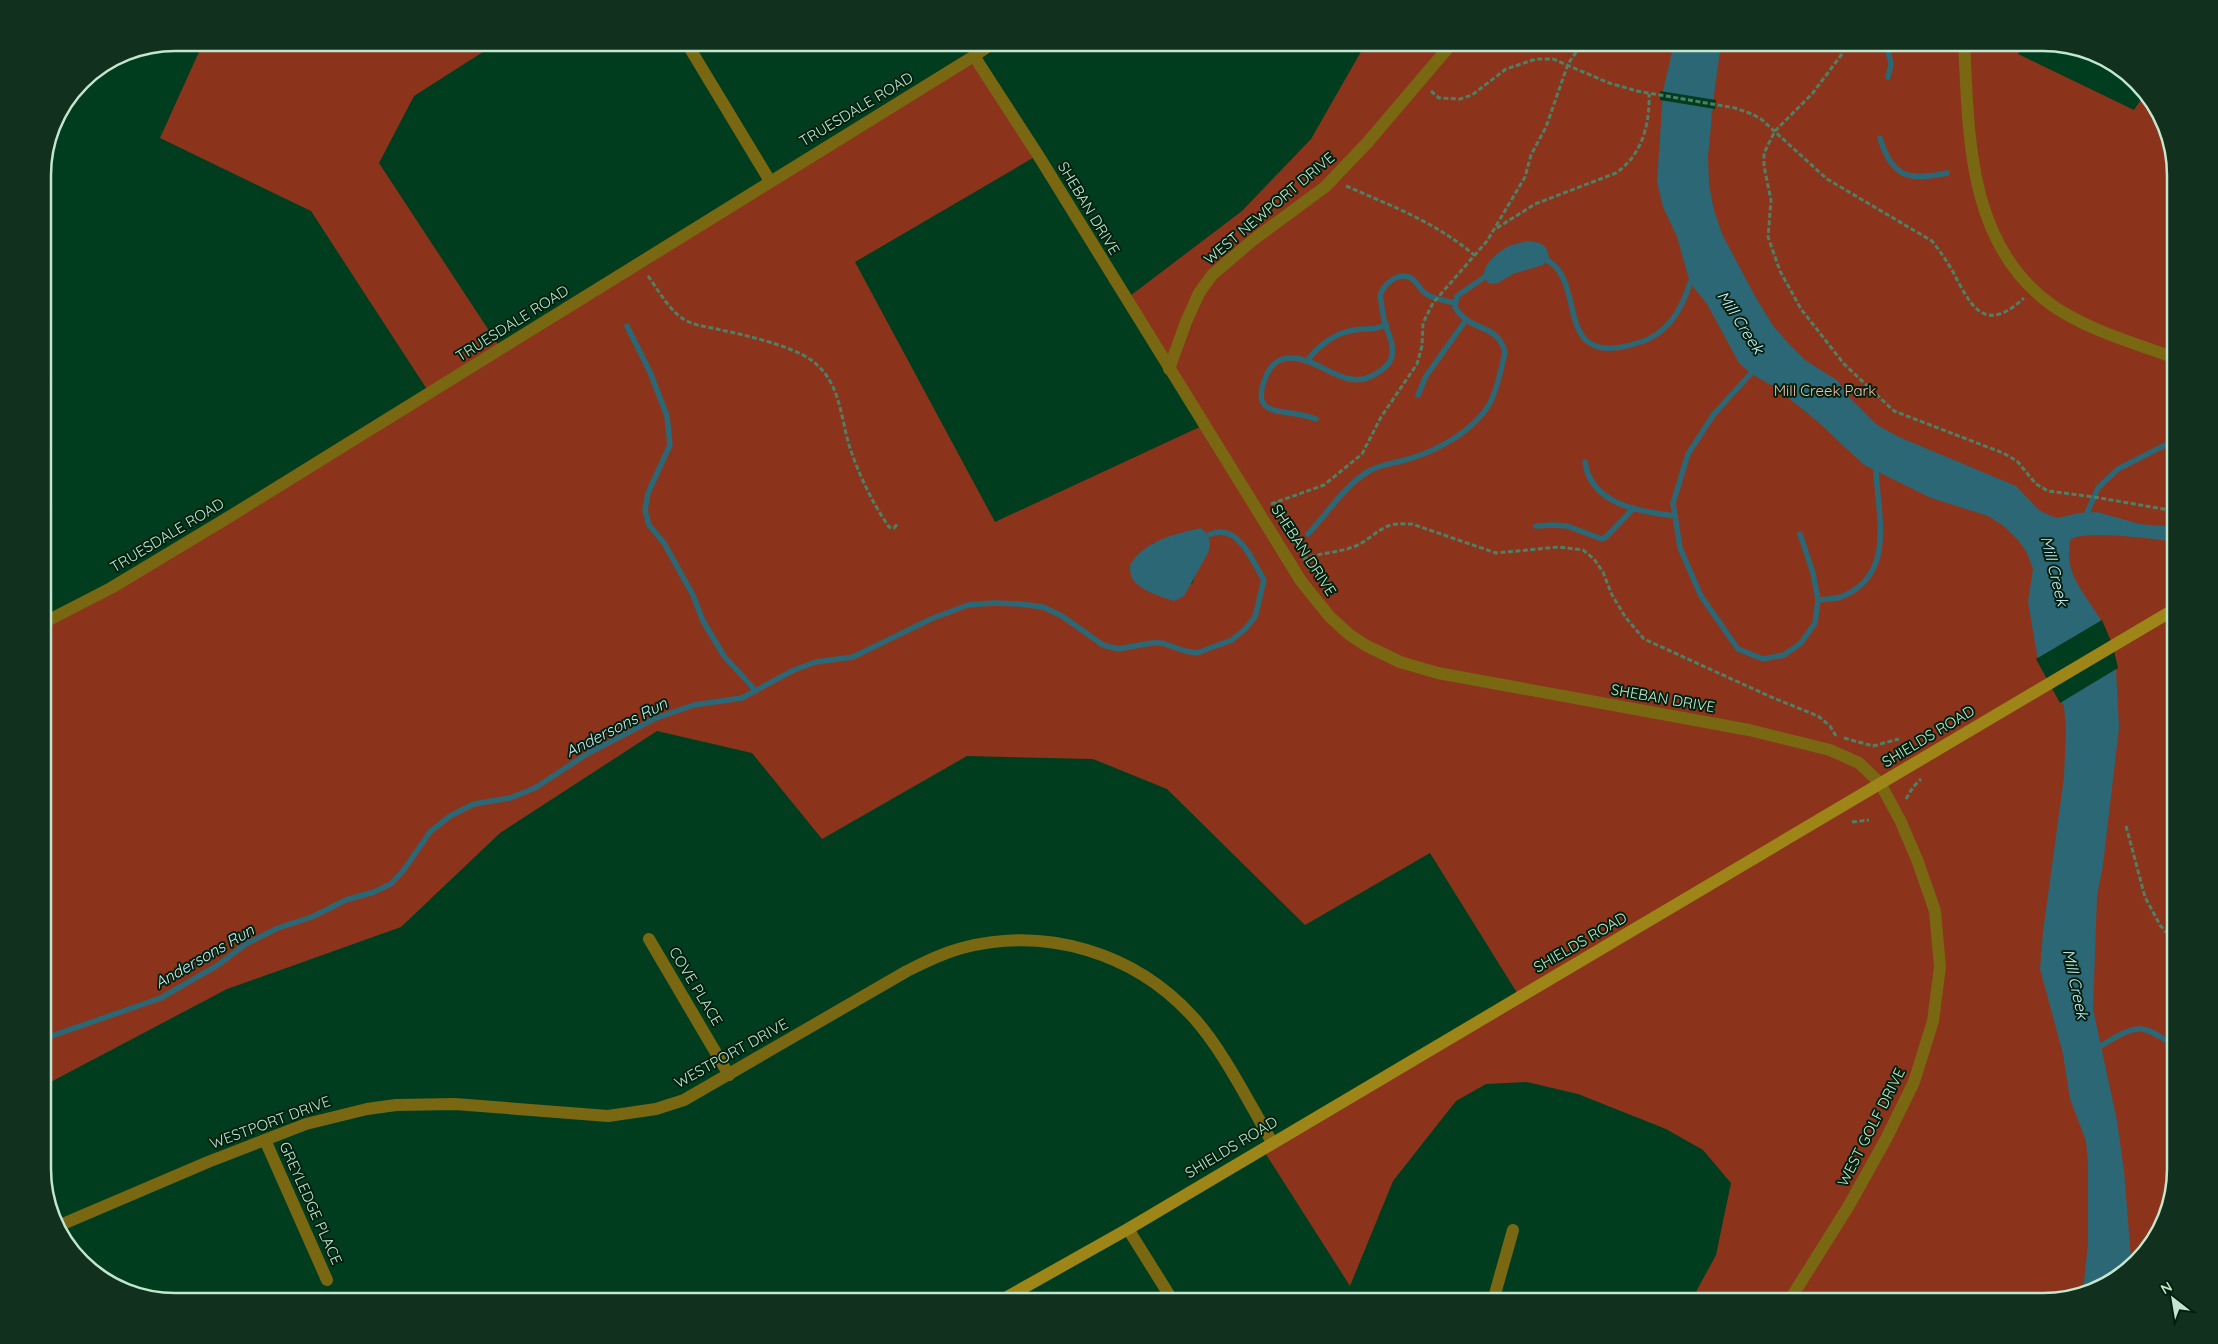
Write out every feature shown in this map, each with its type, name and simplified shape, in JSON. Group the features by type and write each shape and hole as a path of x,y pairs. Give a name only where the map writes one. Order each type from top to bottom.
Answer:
{"main road":[{"name":"SHIELDS ROAD","path":"1016,1293 1128,1229 2166,613"}],"street":[{"path":"691,51 770,181"},
{"name":"TRUESDALE ROAD","path":"52,619 111,588 216,525 981,51"},
{"name":"WEST NEWPORT DRIVE","path":"1169,369 1199,293 1212,275 1238,252 1303,205 1332,180 1446,51"},
{"path":"1964,51 1969,139 1980,197 2001,249 2033,289 2053,306 2099,331 2166,355"},
{"name":"SHEBAN DRIVE","path":"974,56 1038,155 1301,581 1330,617 1350,635 1385,656 1438,673 1749,730 1830,750 1859,763 1880,783"},
{"name":"WEST GOLF DRIVE","path":"1795,1293 1848,1207 1886,1139 1914,1082 1933,1022 1940,967 1935,911 1918,862 1901,822 1880,783"},
{"name":"COVE PLACE","path":"650,939 730,1075"},
{"name":"WESTPORT DRIVE","path":"64,1224 265,1140 326,1118 367,1109 396,1105 455,1104 588,1116 630,1114 656,1109 684,1100 730,1075 907,971 935,957 962,948 1023,940 1052,942 1083,948 1116,960 1145,976 1176,1000 1194,1018 1212,1042 1272,1142"},
{"name":"GREYLEDGE PLACE","path":"265,1140 327,1280"},
{"path":"1128,1229 1168,1293"},
{"path":"1496,1293 1513,1230"}],"path":[{"path":"1257,508 1295,496 1324,484 1362,454 1381,417 1416,364 1422,346 1423,323 1433,303 1494,230 1525,178 1531,155 1546,127 1568,64 1577,51"},
{"path":"1844,51 1812,94 1775,131 1764,153 1764,166 1771,200 1768,237 1780,271 1801,308 1844,364 1894,411 2003,453 2016,461 2036,484 2048,491 2166,510"},
{"path":"1420,82 1440,98 1460,99 1472,95 1506,69 1536,59 1553,59 1609,83 1650,94 1721,106 1752,114 1775,131 1827,179 1888,216 1921,233 1932,242 1944,256 1965,296 1973,307 1982,314 1992,315 2004,312 2016,305 2033,289"},
{"path":"1494,230 1535,204 1599,181 1628,165 1638,151 1648,123 1650,94"},
{"path":"1332,180 1409,214 1460,243 1474,256"},
{"path":"638,263 678,315 699,326 720,329 789,349 811,360 825,374 835,388 850,448 879,512 889,527 894,528 898,523"},
{"path":"1304,558 1350,548 1369,540 1388,526 1399,524 1412,524 1426,528 1496,553 1559,548 1583,550 1594,559 1603,572 1612,595 1626,618 1644,639 1771,697 1818,716 1830,726 1836,736 1873,746 1899,739"},
{"path":"1906,800 1912,787 1921,779"},
{"path":"1852,822 1869,820"},
{"path":"2126,826 2145,896 2160,925 2167,933"}],"green space":[{"name":"Mill Creek Park","path":"199,51 484,51 414,96 379,163 501,349 974,56 1038,155 855,262 995,522 1204,425 1126,299 1242,211 1311,139 1361,51 2020,51 2018,54 2134,110 2141,100 2154,120 2160,135 2166,167 2167,1169 2163,1201 2150,1231 2130,1256 2105,1276 2075,1289 2059,1292 1695,1293 1716,1255 1731,1183 1703,1150 1666,1129 1578,1094 1527,1082 1486,1084 1456,1101 1393,1181 1350,1286 1262,1148 1519,996 1430,853 1305,925 1167,789 1093,759 967,756 822,839 752,753 657,731 500,833 401,927 227,989 52,1081 52,618 430,394 311,211 160,138","holes":["1192,530 1208,553 1198,567 1192,584 1151,544"]}],"water":[{"name":"Mill Creek","path":"1672,51 1720,51 1708,156 1709,185 1714,210 1722,234 1756,298 1774,327 1805,360 1838,381 1849,397 1877,425 1899,437 2016,486 2039,510 2057,518 2079,513 2097,512 2140,524 2166,526 2166,541 2106,535 2080,536 2071,539 2069,561 2072,571 2081,590 2099,617 2111,646 2051,682 2037,655 2028,602 2033,569 2026,551 2018,540 2005,527 1988,516 1931,498 1864,465 1817,421 1776,388 1750,373 1739,363 1707,304 1690,283 1677,237 1663,207 1657,182 1663,91"},
{"path":"1527,241 1543,245 1547,250 1549,258 1543,265 1513,274 1498,283 1490,284 1485,279 1484,274 1492,258 1507,247"},
{"path":"1201,528 1208,535 1210,545 1208,553 1184,596 1174,601 1151,593 1135,582 1131,575 1130,565 1143,550 1151,544 1170,536"},
{"name":"Mill Creek","path":"2116,669 2119,728 2103,865 2097,896 2093,1009 2117,1121 2124,1171 2131,1255 2105,1276 2084,1286 2088,1243 2088,1164 2086,1141 2070,1099 2063,1054 2040,969 2043,932 2064,777 2066,730 2064,706 2051,683"}],"pier":[{"path":"1660,91 1716,100 1715,109 1660,100"},
{"path":"2102,620 2113,646 2118,668 2060,703 2036,659"}],"waterway":[{"path":"1888,51 1891,64 1888,77"},
{"path":"1880,138 1890,161 1896,169 1904,174 1922,177 1947,173"},
{"name":"Andersons Run","path":"1541,258 1556,267 1565,282 1580,333 1591,344 1610,348 1638,343 1658,334 1678,312 1690,283 1696,280"},
{"name":"Andersons Run","path":"1308,534 1344,492 1360,477 1378,467 1417,456 1441,446 1474,423 1490,403 1501,371 1505,352 1496,336 1468,321 1455,307 1457,296 1489,274"},
{"path":"1316,419 1272,410 1265,406 1262,399 1262,389 1267,374 1276,362 1286,358 1301,359 1342,377 1363,379 1382,370 1391,358 1391,341 1383,316 1380,296 1384,288 1392,280 1406,276 1415,281 1428,295 1439,300 1455,303"},
{"path":"1418,395 1426,376 1466,320"},
{"path":"1307,361 1316,350 1334,337 1348,331 1375,328 1386,324"},
{"path":"627,326 650,372 667,416 670,445 648,493 645,510 649,525 664,543 693,595 703,621 724,656 756,691"},
{"path":"1755,369 1714,414 1688,454 1673,503 1680,548 1701,596 1738,649 1763,659 1784,655 1801,643 1815,623 1818,600 1813,573 1800,534"},
{"path":"2087,513 2098,488 2118,469 2166,444"},
{"path":"1585,462 1589,476 1597,488 1607,497 1632,508 1675,516"},
{"path":"1818,600 1841,597 1858,587 1870,574 1877,560 1880,543 1876,471 1878,465"},
{"path":"1536,526 1567,526 1602,539 1634,508"},
{"name":"Andersons Run","path":"52,1036 161,998 218,965 246,944 278,928 312,917 346,900 374,892 391,884 403,871 430,832 450,816 474,804 510,798 535,788 587,754 654,719 694,705 742,698 794,670 816,662 853,657 931,619 968,605 994,603 1043,607 1062,616 1103,645 1118,649 1162,643 1197,653 1232,640 1255,617 1264,580 1246,550 1235,537 1228,533 1220,532 1208,535"},
{"path":"2094,1050 2123,1033 2135,1029 2154,1033 2167,1041"}]}
